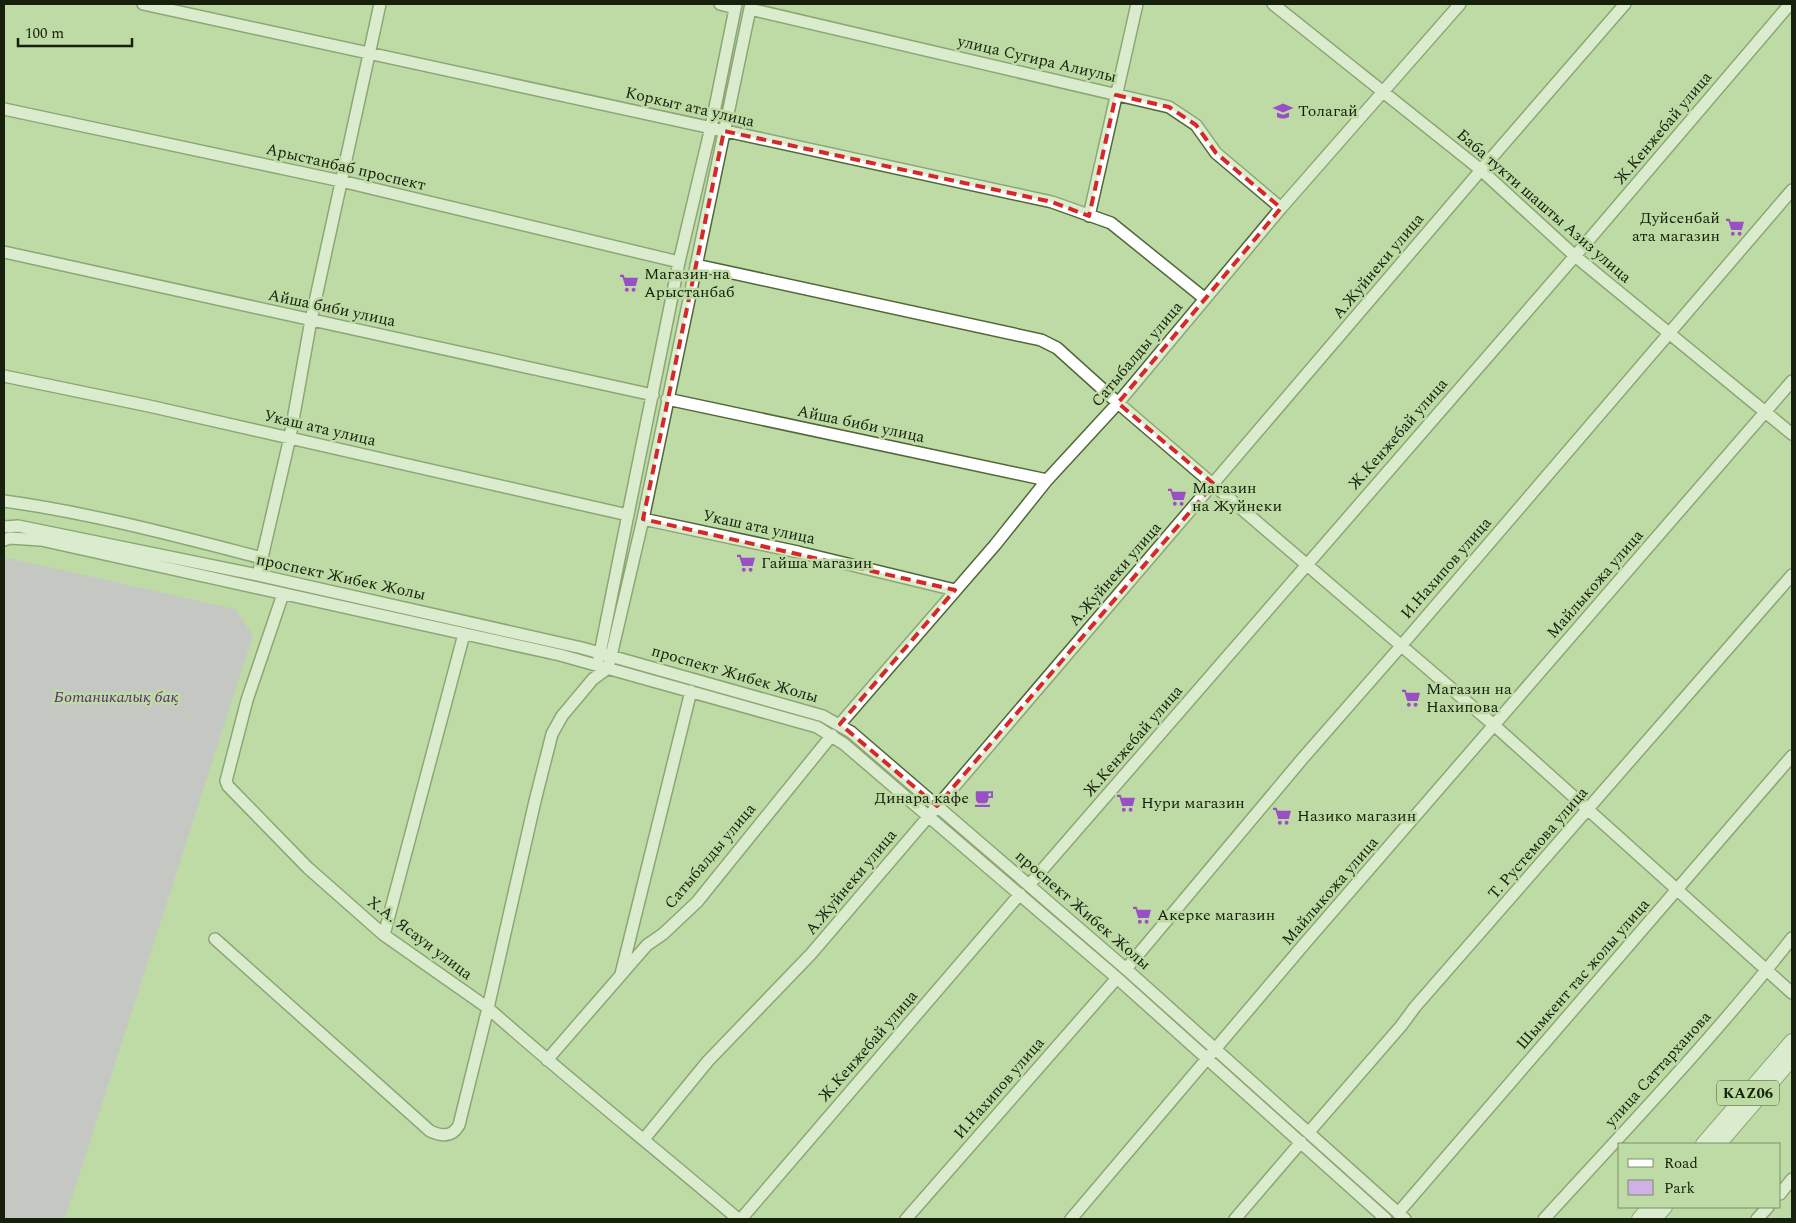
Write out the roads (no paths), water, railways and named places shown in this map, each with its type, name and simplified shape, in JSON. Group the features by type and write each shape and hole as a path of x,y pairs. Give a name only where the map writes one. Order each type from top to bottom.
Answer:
{"main road":[{"name":"KАZ06","path":"1705,1143 1792,1041"},
{"name":"KАZ06","path":"1720,1143 1792,1059"},
{"path":"1639,1219 1648,1208"},
{"path":"1654,1219 1664,1208"}],"street":[{"name":"Коркыт ата улица","path":"143,4 1052,202 1111,223 1204,298"},
{"path":"258,575 290,437 311,320 380,4"},
{"path":"606,654 628,515 679,262 736,6 720,4"},
{"path":"1089,216 1136,4"},
{"name":"Баба тукти шашты Азиз улица","path":"1273,4 1382,93 1481,170 1575,256 1792,434"},
{"name":"Сатыбалды улица","path":"840,724 995,546 1047,480 1118,403 1281,208 1460,4"},
{"name":"А.Жуйнеки улица","path":"644,1139 708,1061 811,954 1625,4"},
{"name":"Ж.Кенжебай улица","path":"1029,885 1575,256 1790,4"},
{"path":"606,654 643,519 750,6"},
{"name":"улица Сугира Алиулы","path":"750,6 1169,107 1196,125 1216,153 1281,208"},
{"name":"Арыстанбаб проспект","path":"4,109 341,181 679,262"},
{"name":"И.Нахипов улица","path":"1126,969 1303,758 1792,190"},
{"name":"Айша биби улица","path":"4,252 653,396"},
{"path":"696,265 1041,340 1056,348 1495,726 1792,993"},
{"name":"Укаш ата улица","path":"4,376 290,437 628,515"},
{"name":"Майлыкожа улица","path":"1071,1219 1792,381"},
{"name":"Айша биби улица","path":"667,399 1047,480"},
{"path":"4,500 61,509 202,541 262,558"},
{"name":"Укаш ата улица","path":"643,519 798,552 955,590"},
{"name":"проспект Жибек Жолы","path":"4,527 18,526 258,575 530,636 606,654 801,708 840,724 1126,969 1301,1142 1386,1219"},
{"name":"проспект Жибек Жолы","path":"4,540 10,538 41,540 560,655 816,727 832,735 1117,978 1309,1132 1402,1216"},
{"name":"Т. Рустемова улица","path":"1309,1132 1401,1026 1415,1007 1792,576"},
{"name":"Х.А. Ясауи улица","path":"283,594 247,700 226,781 228,786 308,868 384,935 488,1008 534,801 552,734 562,716 602,667 606,654"},
{"path":"384,935 464,634"},
{"path":"620,976 691,691"},
{"name":"Сатыбалды улица","path":"547,1060 647,945 663,934 697,902 832,735"},
{"name":"Шымкент тас жолы улица","path":"1402,1216 1676,889 1792,756"},
{"name":"Ж.Кенжебай улица","path":"740,1219 1020,894"},
{"name":"улица Саттарханова","path":"1544,1219 1766,971 1792,938"},
{"path":"215,939 430,1131 449,1135 453,1133 458,1125 488,1008 547,1060 740,1219"},
{"name":"И.Нахипов улица","path":"906,1219 1117,978"},
{"path":"1235,1219 1301,1142"},
{"path":"1781,1193 1792,1182"},
{"path":"1757,1219 1767,1208"}],"place":[{"name":"Толагай","path":"1283,111"},
{"name":"Дуйсенбай ата магазин","path":"1735,227"},
{"name":"Магазин на Арыстанбаб","path":"629,283"},
{"name":"Магазин на Жуйнеки","path":"1177,497"},
{"name":"Гайша магазин","path":"746,563"},
{"name":"Магазин на Нахипова","path":"1411,698"},
{"name":"Динара кафе","path":"984,798"},
{"name":"Нури магазин","path":"1126,803"},
{"name":"Назико магазин","path":"1282,816"},
{"name":"Акерке магазин","path":"1142,915"}],"park label":[{"name":"Ботаникалық бақ","path":"116,697"}]}
